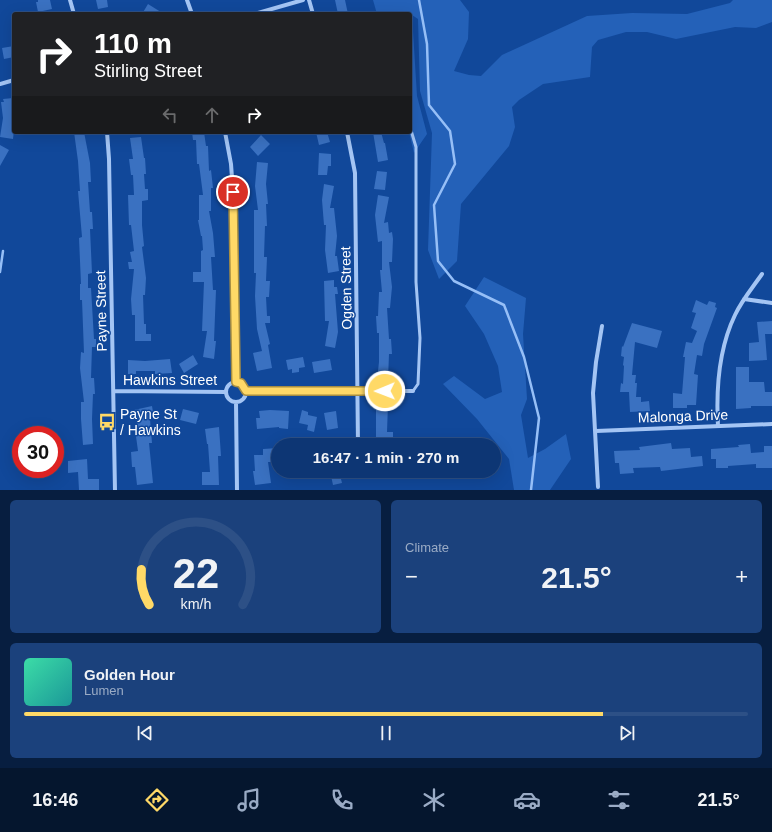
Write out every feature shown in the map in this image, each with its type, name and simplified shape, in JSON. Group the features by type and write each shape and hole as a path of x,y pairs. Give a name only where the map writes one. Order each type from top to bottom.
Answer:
{"street":[{"path":"70,0 73,12"},
{"path":"188,0 191,12"},
{"path":"261,12 303,0"},
{"path":"309,0 312,12"},
{"path":"0,84 12,81"},
{"name":"Payne Street","path":"107,134 109,159 115,490"},
{"path":"226,134 231,164 233,192 236,382"},
{"name":"Ogden Street","path":"347,134 355,173 358,438"},
{"path":"718,426 720,364 729,330 735,314 762,274"},
{"path":"744,299 772,304"},
{"path":"598,487 593,393 602,326"},
{"path":"236,382 241,383 246,391 242,400 236,402 230,400 226,392 230,384 236,382"},
{"name":"Hawkins Street","path":"114,391 226,392"},
{"path":"246,391 413,391"},
{"path":"236,402 237,490"},
{"name":"Malonga Drive","path":"596,431 772,424"}],"lane":[{"path":"412,134 416,147 416,282 420,338 418,384 413,391"}],"shaded area":[{"path":"373,0 460,0 469,12 468,39 454,71 469,75 481,76 502,55 587,16 632,13 687,14 730,3 733,0 772,0 772,22 756,28 735,27 676,39 647,32 626,32 598,40 592,47 590,77 543,84 519,100 512,107 515,127 509,146 461,204 457,261 439,279 428,250 432,133 420,91 418,19 412,15 412,12 376,12"},
{"path":"412,15 417,96 427,134 414,153 409,134 412,134"},
{"path":"484,277 526,298 523,334 527,399 521,415 528,458 545,449 566,434 571,459 550,490 514,490 509,459 501,449 501,438 492,438 477,419 443,384 454,376 485,399 502,392 498,366 484,334 465,306"}],"building":[{"path":"38,0 50,0 52,9 38,12 36,2 38,2"},
{"path":"96,0 107,0 108,7 98,9"},
{"path":"335,0 345,0 348,12 338,12"},
{"path":"148,4 161,12 143,12"},
{"path":"12,46 12,57 4,59 2,48"},
{"path":"12,98 13,139 0,137 3,118 1,102 4,102 3,99"},
{"path":"74,134 84,134 90,163 91,182 88,182 93,229 90,229 92,273 88,274 88,288 91,288 94,339 96,339 96,347 92,347 91,378 94,378 95,394 93,394 92,419 93,444 83,445 81,402 84,402 80,368 81,352 84,353 82,300 80,300 81,284 79,238 82,237 78,191 80,191"},
{"path":"192,134 204,134 206,146 208,146 209,171 211,170 213,188 211,188 211,211 209,211 215,257 211,257 213,290 216,290 214,341 216,341 214,359 203,357 207,331 202,331 204,282 193,282 193,272 201,272 201,251 203,250 202,236 198,220 199,195 203,195 199,164 197,164 196,140 193,140"},
{"path":"316,134 328,134 330,142 319,145"},
{"path":"373,134 382,134 388,160 378,162"},
{"path":"261,135 270,144 258,156 250,147"},
{"path":"141,137 145,158 145,189 148,189 148,200 142,201 144,246 142,247 146,278 145,295 143,295 144,324 146,324 146,334 151,334 151,341 135,341 135,315 132,315 131,299 134,269 129,269 128,262 132,262 130,252 134,251 131,225 129,225 128,195 134,195 133,175 131,175 129,159 133,159 130,138"},
{"path":"0,145 9,150 0,166"},
{"path":"319,153 331,154 331,166 328,166 327,175 318,175"},
{"path":"257,162 268,163 266,184 268,204 266,204 267,226 265,226 264,257 267,257 266,281 270,281 269,297 266,297 267,316 270,316 270,323 265,323 270,344 268,345 272,368 257,371 253,353 262,351 257,329 255,296 256,273 254,273 254,210 258,210 255,186"},
{"path":"377,171 387,172 385,190 374,189"},
{"path":"324,184 334,186 330,208 334,208 337,236 335,256 337,256 339,271 328,273 325,250 326,225 324,225 322,200"},
{"path":"378,195 389,197 384,223 388,222 389,233 392,232 393,239 392,262 389,262 392,287 390,308 387,308 389,339 391,339 392,354 389,354 388,380 377,380 379,362 379,333 377,333 376,316 378,316 379,292 382,292 380,270 382,270 382,241 378,242 375,215"},
{"path":"334,280 334,287 337,287 338,294 335,294 338,332 335,348 325,346 329,321 325,321 324,281"},
{"path":"696,300 707,305 709,301 716,303 715,307 717,308 704,344 702,356 697,355 694,374 698,375 696,405 687,405 687,408 673,408 673,393 682,394 685,357 683,357 686,342 692,343 697,331 691,328 696,313 692,312"},
{"path":"772,321 772,334 765,334 767,360 749,361 749,343 759,342 757,322"},
{"path":"632,323 662,331 657,348 635,342 632,375 636,375 636,397 641,397 641,402 649,401 650,411 630,412 629,392 620,392 621,383 623,384 624,366 624,357 621,356 622,346 623,347"},
{"path":"193,355 198,364 184,373 179,364"},
{"path":"303,357 305,367 299,368 299,372 292,373 292,369 288,370 286,360"},
{"path":"170,359 172,373 155,374 155,371 136,371 136,374 128,374 128,360 145,361"},
{"path":"330,359 332,370 314,373 312,362"},
{"path":"736,367 749,367 749,382 764,382 765,392 772,392 772,406 751,406 751,408 736,409"},
{"path":"376,403 388,404 387,432 393,432 393,438 376,438"},
{"path":"152,406 154,418 150,419 152,443 149,443 153,483 137,485 135,467 132,467 131,452 138,451 135,429 138,429 134,410"},
{"path":"183,409 199,413 196,424 180,420"},
{"path":"302,410 308,412 308,415 317,417 314,432 307,430 308,425 299,423"},
{"path":"259,411 289,411 288,429 279,427 257,429 256,418 260,418"},
{"path":"336,411 338,428 327,430 324,413"},
{"path":"219,427 221,456 218,456 219,485 202,485 202,472 210,472 208,444 205,429"},
{"path":"671,443 672,449 690,448 691,457 702,456 703,466 661,471 660,467 633,468 634,473 620,474 619,463 615,463 614,451 640,450 639,447"},
{"path":"750,444 751,453 764,452 764,446 772,446 772,468 756,468 756,464 716,468 716,459 711,459 711,449 739,447 738,445"},
{"path":"271,448 271,462 268,462 271,483 255,485 253,471 255,471 254,455 263,455 263,449"},
{"path":"87,459 88,479 99,479 99,490 79,490 78,472 68,473 68,461"},
{"path":"332,478 341,478 342,483 333,485"}],"waterway":[{"path":"419,0 427,44 429,105 450,131 455,164 434,205 438,261 454,281 504,305 524,357 539,418 531,490"},
{"path":"0,272 3,251"}],"place":[{"name":"Payne St / Hawkins","path":"107,422"}],"route":[{"path":"233,192 236,382 241,383 246,391 385,391"}]}
